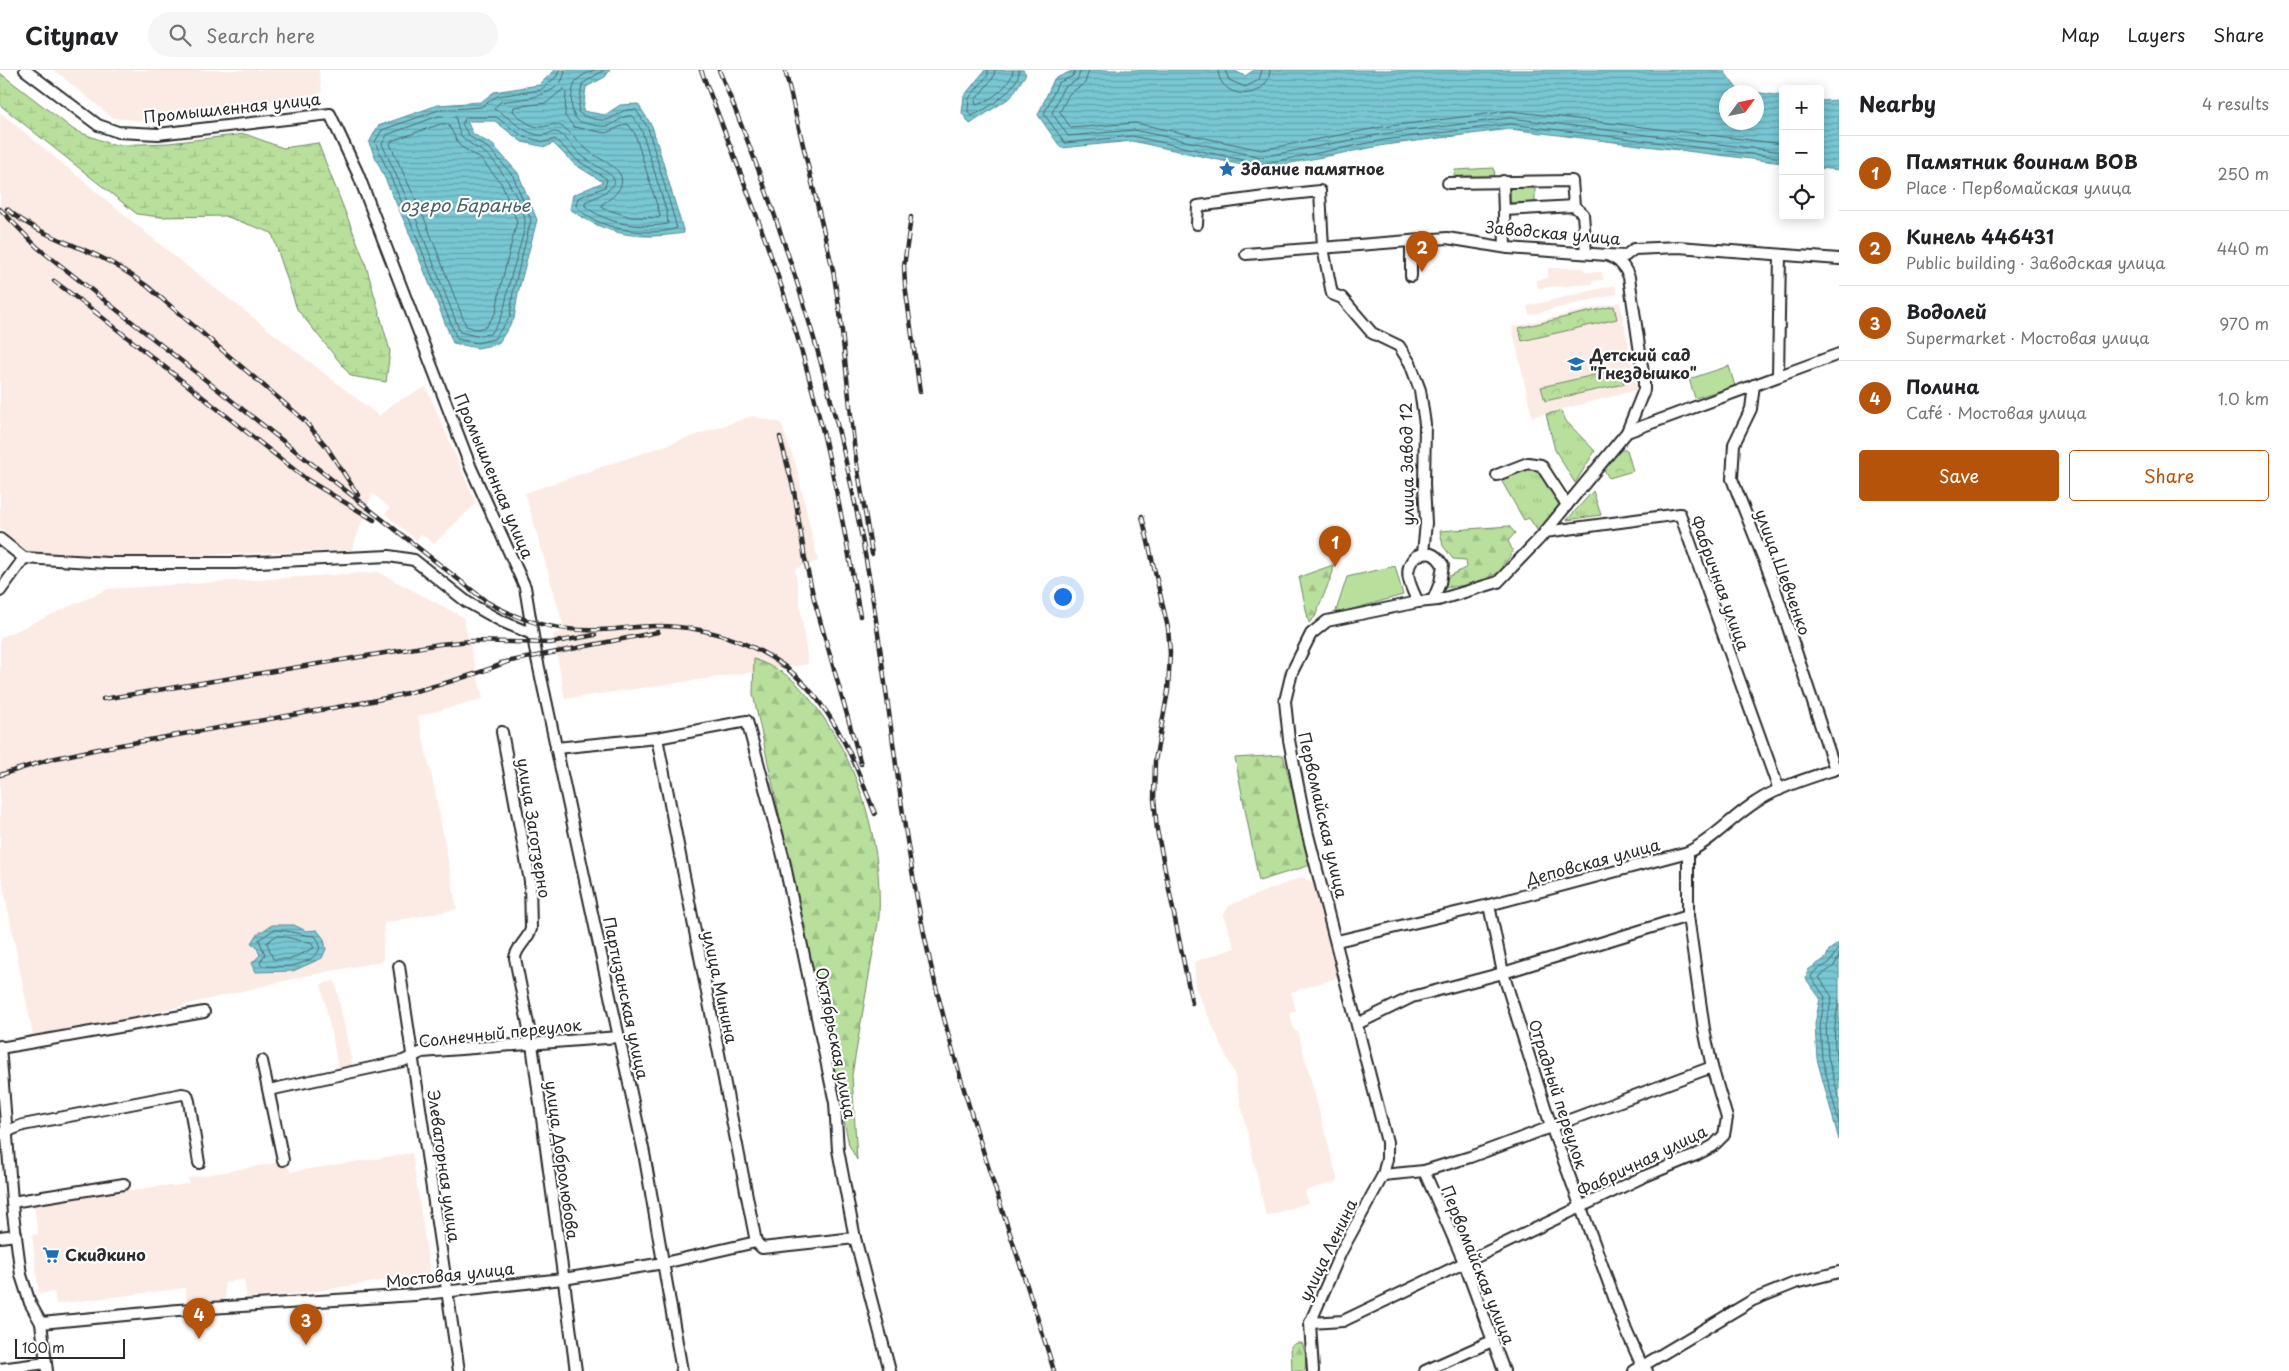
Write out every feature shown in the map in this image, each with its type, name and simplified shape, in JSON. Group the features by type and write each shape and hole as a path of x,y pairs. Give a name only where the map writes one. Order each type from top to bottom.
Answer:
{"street":[{"name":"Промышленная улица","path":"25,70 98,125 118,132 158,134 330,114 358,174 471,468 525,587 532,634"},
{"path":"1503,181 1505,247"},
{"path":"1448,183 1572,181 1574,206 1583,214 1586,253"},
{"path":"1197,224 1198,206 1320,191 1323,248"},
{"name":"Заводская улица","path":"1504,210 1574,206"},
{"name":"Заводская улица","path":"1246,254 1447,238 1505,247 1606,255 1625,256 1634,249 1678,247 1839,259"},
{"path":"1411,242 1411,276"},
{"name":"улица Завод 12","path":"1323,248 1332,294 1346,302 1372,333 1399,346 1410,363 1420,390 1425,424 1424,484 1426,523 1423,553"},
{"path":"1606,255 1616,259 1624,266 1629,277 1644,380 1644,390 1627,432"},
{"path":"1778,376 1780,255"},
{"path":"1627,432 1839,354"},
{"name":"улица Шевченко","path":"1754,385 1751,409 1734,444 1732,480 1774,584 1837,769"},
{"name":"Первомайская улица","path":"1383,1175 1387,1159 1387,1142 1337,941 1307,831 1289,740 1285,701 1292,672 1311,634 1327,621 1458,595 1498,582 1544,532 1627,432"},
{"path":"1497,474 1528,463 1541,464 1567,505"},
{"name":"Фабричная улица","path":"1544,532 1680,514 1779,790"},
{"path":"0,539 24,558 108,563 236,563 389,556 414,560 467,602 501,621 532,634"},
{"path":"1418,602 1408,579 1408,568 1413,559 1423,553 1431,552 1437,555 1443,565 1440,583 1433,600"},
{"path":"0,592 24,558"},
{"name":"Партизанская улица","path":"532,634 644,1153 682,1371"},
{"name":"Октябрьская улица","path":"657,738 747,721 783,856 835,1103 838,1150 856,1238 890,1371"},
{"name":"улица Заготзерно","path":"502,732 530,881 530,933 516,954"},
{"path":"556,748 657,738"},
{"name":"улица Минина","path":"657,738 756,1242"},
{"name":"Деповская улица","path":"1337,941 1489,905 1688,852 1702,845 1753,804 1779,790 1837,769"},
{"name":"Фабричная улица","path":"1310,1323 1344,1321 1643,1177 1713,1146 1724,1135 1727,1118 1712,1067 1704,1029 1688,916 1688,852"},
{"name":"Отрадный переулок","path":"1489,905 1503,973 1551,1126 1641,1369"},
{"path":"1357,1024 1412,997 1503,973 1688,916"},
{"name":"улица Добролюбова","path":"516,954 532,1044 576,1371"},
{"name":"Элеваторная улица","path":"398,966 413,1056 458,1371"},
{"path":"0,1368 46,1367 41,1323 30,1303 21,1275 4,1133 0,1047 204,1012"},
{"name":"Солнечный переулок","path":"269,1090 403,1061 422,1052 501,1044 532,1044 619,1037"},
{"path":"262,1061 283,1160"},
{"path":"1383,1175 1424,1171 1470,1157 1712,1067"},
{"path":"4,1133 23,1125 182,1094 187,1095 189,1101 199,1163"},
{"name":"Первомайская улица","path":"1424,1171 1464,1262 1504,1371"},
{"name":"улица Ленина","path":"1313,1371 1310,1323 1341,1252 1383,1175"},
{"path":"12,1202 124,1184"},
{"path":"0,1237 16,1235"},
{"name":"Мостовая улица","path":"41,1323 447,1291 563,1278 664,1263 756,1242 762,1248 778,1248 856,1238"},
{"path":"1641,1369 1753,1300 1795,1283 1839,1272"},
{"path":"1426,1371 1492,1341"}],"shaded area":[{"path":"54,70 319,70 322,93 149,122 113,118"},
{"path":"0,112 173,255 379,416 394,403 426,387 476,503 434,544 421,534 416,540 385,514 390,508 372,493 352,550 135,557 28,553 0,528"},
{"path":"1548,268 1582,268 1586,272 1602,272 1603,280 1592,281 1592,284 1538,288 1536,280 1548,278"},
{"path":"1615,285 1617,294 1529,315 1527,306"},
{"name":"Детский сад \"Гнездышко\"","path":"1620,302 1637,390 1532,417 1512,327"},
{"path":"752,416 781,423 796,465 818,561 795,569 808,664 565,699 553,634 565,631 525,493"},
{"path":"378,572 463,617 483,699 418,716 436,796 457,909 384,923 383,961 301,977 34,1041 0,870 0,638 108,589"},
{"path":"1302,877 1316,884 1338,973 1334,979 1291,992 1296,1011 1290,1013 1294,1030 1298,1032 1338,1181 1305,1191 1308,1203 1266,1216 1234,1073 1196,989 1194,962 1235,948 1223,915 1230,905"},
{"path":"335,981 353,1068 339,1071 321,984"},
{"path":"412,1153 430,1273 311,1292 247,1298 244,1279 224,1283 226,1300 187,1305 185,1288 56,1304 54,1292 39,1294 32,1235 38,1234 34,1205 160,1186 175,1186 189,1183 188,1178 287,1161 290,1172"}],"green space":[{"path":"0,73 74,130 113,145 169,143 245,134 283,148 318,143 365,262 390,351 386,382 351,376 297,309 272,233 225,216 160,217 137,214 0,105"},
{"path":"1494,168 1495,178 1453,179 1455,170"},
{"path":"1535,185 1535,203 1510,203 1510,186"},
{"path":"1614,306 1617,319 1522,341 1519,328"},
{"path":"1729,366 1735,386 1695,398 1689,379"},
{"path":"1621,369 1624,384 1545,401 1541,387"},
{"path":"1561,411 1566,421 1595,451 1575,483 1555,450 1546,414"},
{"path":"1618,450 1627,450 1633,471 1609,478 1603,469"},
{"path":"1534,463 1566,501 1539,533 1529,518 1524,520 1501,480 1513,471"},
{"path":"1593,491 1601,515 1567,520"},
{"path":"1509,526 1515,533 1508,541 1513,551 1501,571 1479,583 1445,588 1446,578 1467,567 1466,560 1453,559 1443,546 1440,531"},
{"path":"1333,565 1333,572 1315,617 1309,623 1299,577"},
{"path":"1395,566 1403,595 1335,614 1347,577"},
{"path":"754,659 777,669 787,676 797,684 817,708 849,763 870,823 879,886 879,917 852,1075 857,1160 849,1145 753,694"},
{"path":"1283,755 1311,865 1259,881 1235,758"},
{"path":"1302,1343 1306,1355 1305,1371 1292,1371 1291,1346"}],"water":[{"name":"озеро Баранье","path":"555,70 610,70 605,77 586,87 583,111 605,115 620,105 638,104 652,126 684,233 638,236 624,234 597,225 570,209 573,195 603,182 574,164 553,143 546,147 522,142 495,121 467,121 473,134 493,145 518,173 537,220 518,293 514,319 498,344 477,348 453,343 406,225 369,143 378,126 438,105 481,102 494,92 539,85"},
{"path":"985,70 1023,70 1026,74 1011,97 970,124 962,113 964,96"},
{"path":"1074,70 1233,70 1245,76 1254,70 1723,70 1734,85 1719,85 1719,130 1764,130 1764,93 1779,95 1779,163 1510,129 1385,145 1260,169 1132,141 1061,148 1038,115 1054,79"},
{"path":"1839,100 1839,170 1824,168 1824,101"},
{"path":"272,925 294,925 306,931 317,930 324,939 326,949 322,958 293,971 256,972 252,963 260,955 256,946 251,943 256,935"},
{"path":"1839,943 1839,1140 1817,1059 1815,1024 1820,998 1806,979 1808,970 1826,958 1829,950"}],"railway":[{"path":"701,70 785,296 805,364 832,471 860,616"},
{"path":"719,70 744,132 789,258 827,386 858,516 870,582 902,808 926,943 953,1052 1054,1371"},
{"path":"785,70 833,270 840,313 855,453 872,554"},
{"path":"0,209 37,247 487,602 527,620 555,627 600,630 657,626 677,627 718,634 738,641 776,660 807,687 839,731 855,764 875,814"},
{"path":"7,209 28,224 112,263 147,286 304,420 326,446 358,495"},
{"path":"911,217 904,266 920,392"},
{"path":"54,281 98,314"},
{"path":"94,311 306,479 374,520"},
{"path":"780,437 794,491 805,559 814,599 861,764"},
{"path":"1142,516 1168,628 1170,653 1168,691 1155,761 1154,798 1157,830 1192,1003"},
{"path":"501,663 658,632"},
{"path":"103,699 440,644 471,641 550,643 595,635"},
{"path":"0,775 51,759 103,748 372,701 457,680 507,662"}],"place":[{"name":"Здание памятное","path":"1227,169"},
{"name":"Кинель 446431","path":"1422,272"},
{"name":"Детский сад \"Гнездышко\"","path":"1576,364"},
{"name":"Памятник воинам ВОВ","path":"1335,567"},
{"name":"Скидкино","path":"51,1255"},
{"name":"Полина","path":"199,1339"},
{"name":"Водолей","path":"306,1345"}]}
